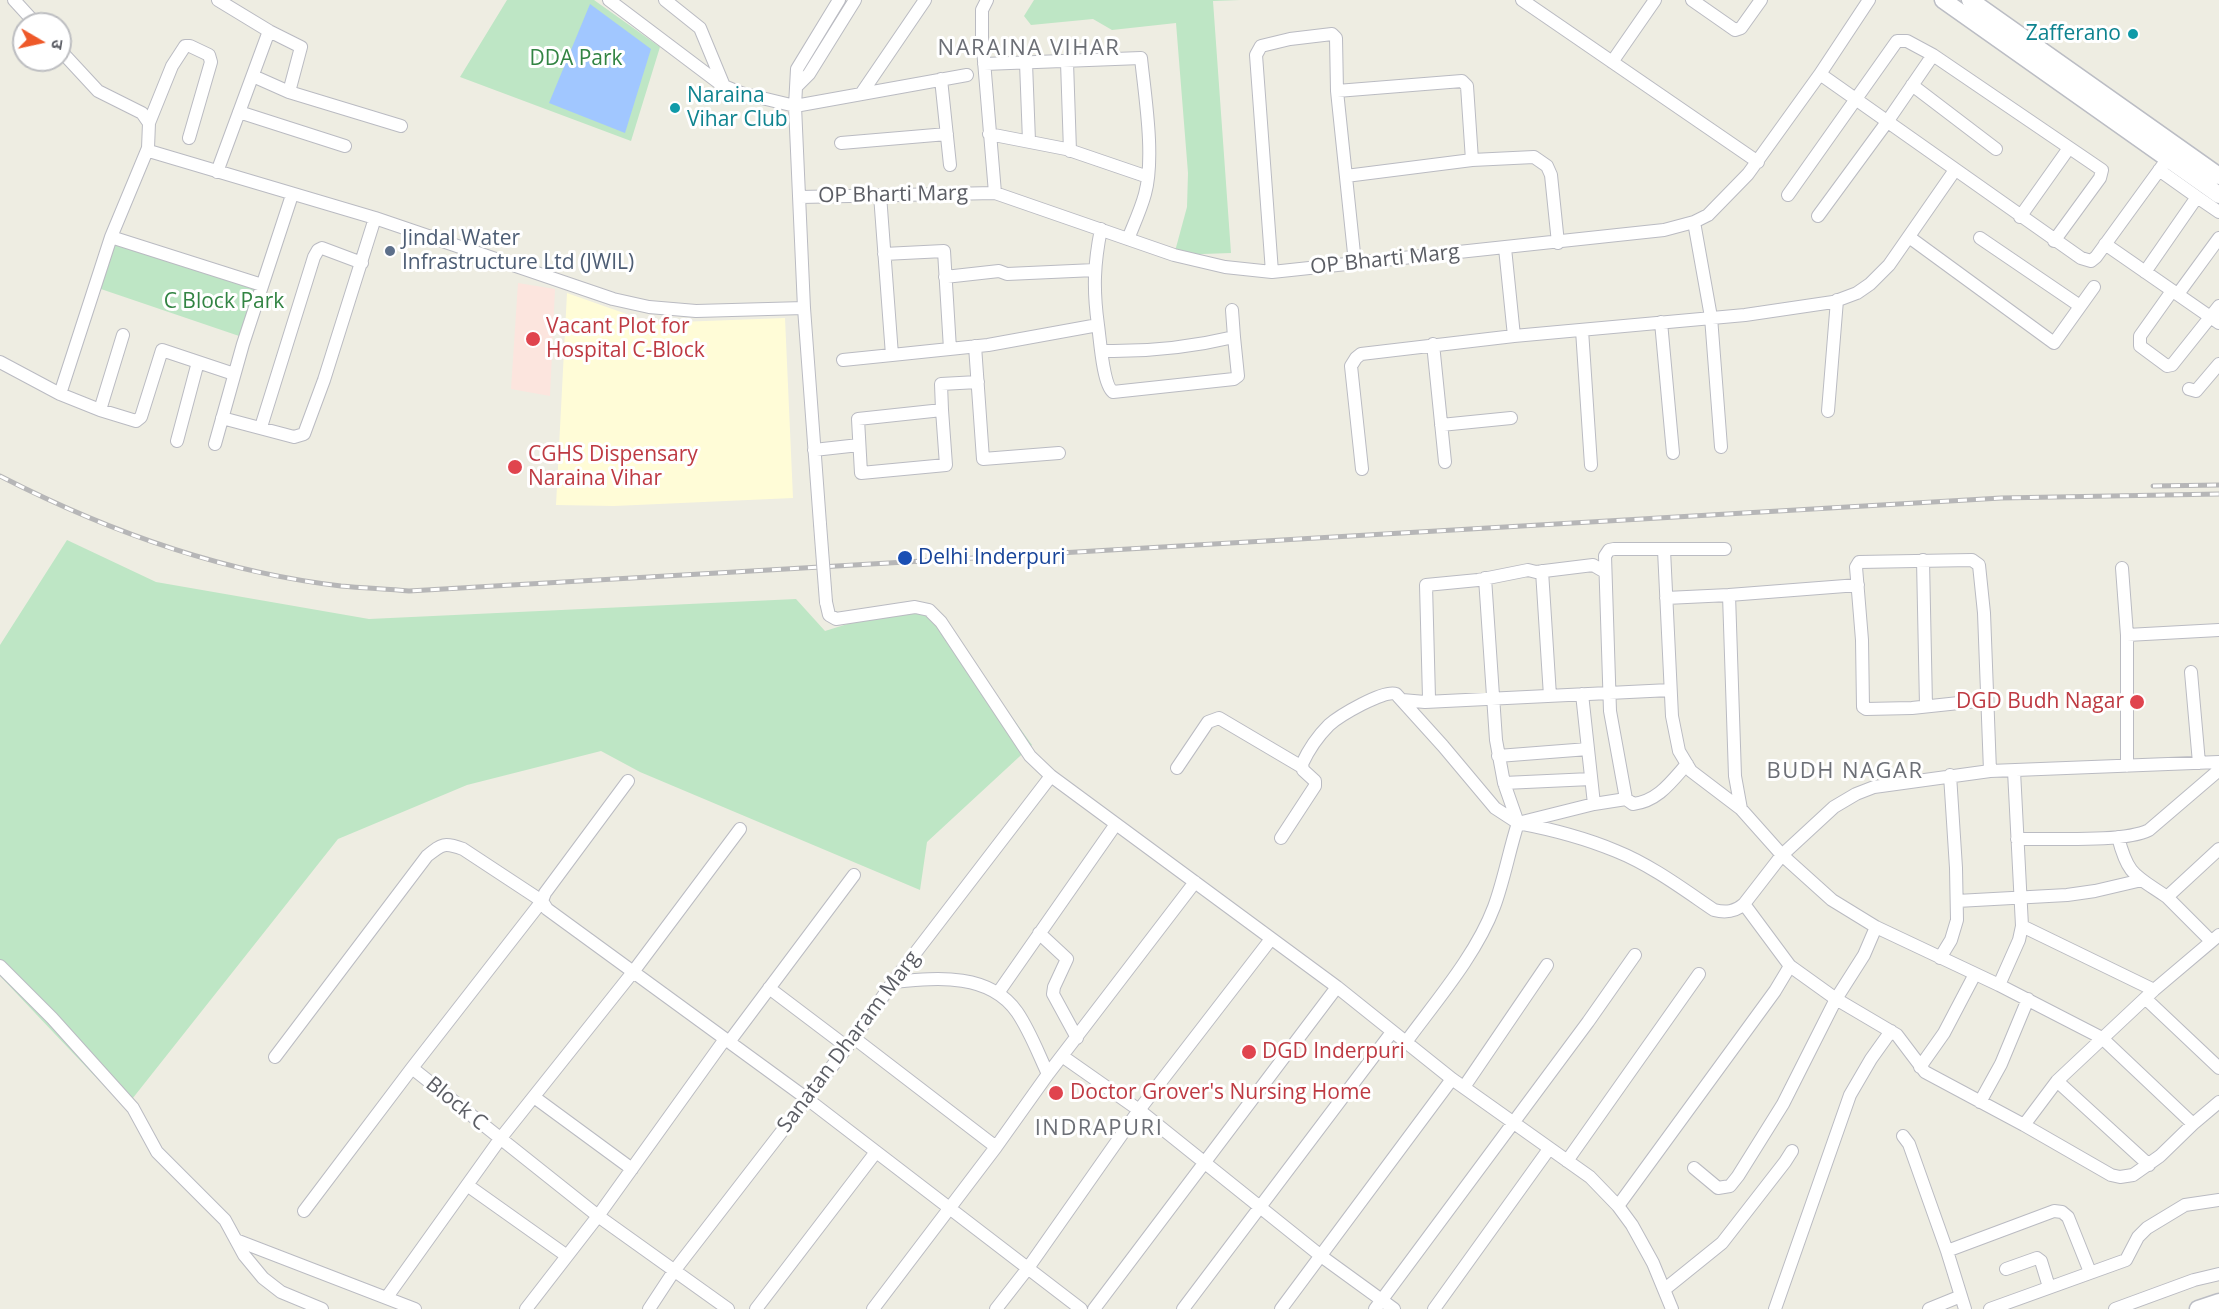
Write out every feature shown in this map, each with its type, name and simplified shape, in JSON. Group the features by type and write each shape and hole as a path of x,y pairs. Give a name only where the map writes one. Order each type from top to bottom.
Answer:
{"main road":[{"path":"1943,0 2163,164 2219,195"},
{"path":"1970,0 2219,176"},
{"path":"2198,1309 2219,1302"}],"street":[{"path":"14,0 25,12"},
{"path":"218,0 235,4 269,31 301,47 289,92"},
{"path":"609,0 724,86 741,93 795,106 967,75"},
{"path":"664,0 700,28 724,86"},
{"path":"839,0 796,69 795,106 804,308 826,602 830,615 836,619 915,607 929,610 941,622 1030,756 1051,777 1337,987 1452,1079 1590,1177 1618,1206 1632,1225 1665,1289 1672,1309"},
{"path":"796,87 808,74 855,0"},
{"path":"861,94 925,0"},
{"path":"987,0 982,10 982,21 995,193"},
{"path":"1522,0 1758,162"},
{"path":"1612,62 1655,0"},
{"path":"1692,0 1735,30 1741,28 1761,0"},
{"name":"OP Bharti Marg","path":"800,197 995,193 1174,255 1225,267 1272,272 1664,230 1694,222 1708,215 1758,162 1869,0"},
{"path":"217,172 269,31"},
{"path":"1272,272 1256,55 1261,46 1332,33 1336,38 1337,91 1354,263"},
{"path":"1788,195 1897,41 1907,41 1933,55 2100,167 2102,174 2054,241"},
{"path":"60,394 111,237 148,148 149,123 172,66 185,46 190,45 209,55 211,62 189,138"},
{"path":"1818,216 1933,55"},
{"path":"984,64 1142,58 1149,153 1148,177 1145,194 1128,239"},
{"path":"1067,62 1070,150"},
{"path":"72,63 98,91 141,113 149,123"},
{"path":"1026,63 1029,141"},
{"path":"1820,74 2054,241 2087,261 2096,257 2163,164 2197,196 2219,212"},
{"path":"253,76 289,92 401,126"},
{"path":"942,79 950,165"},
{"path":"1337,91 1462,81 1467,86 1472,160"},
{"path":"1912,85 1996,148"},
{"path":"239,112 345,146"},
{"path":"989,134 1070,150 1148,177"},
{"path":"841,143 947,135"},
{"path":"148,148 149,151 217,172 375,218 613,299 649,307 696,311 804,308"},
{"path":"2020,217 2069,148"},
{"path":"1346,176 1472,160 1534,157 1547,166 1551,175 1558,243"},
{"path":"1362,468 1351,366 1361,354 1433,344 1745,315 1837,300 1857,293 1889,265 1955,170"},
{"path":"215,444 234,374 292,195"},
{"path":"880,195 892,355"},
{"path":"2145,272 2197,196"},
{"path":"222,418 294,437 304,434 375,218"},
{"path":"1694,222 1711,317 1721,447"},
{"path":"1101,229 1093,289 1108,385 1113,392 1236,378 1239,373 1232,310"},
{"path":"111,237 262,285"},
{"path":"1909,237 2054,343 2094,287"},
{"path":"1980,238 2080,306"},
{"path":"2219,238 2140,336 2138,342 2165,364 2172,364 2215,320 2219,306"},
{"path":"2105,244 2215,320"},
{"path":"1505,248 1514,336"},
{"path":"261,427 318,250 322,249 362,263"},
{"path":"884,254 944,251 950,349"},
{"path":"945,277 999,271 1007,274 1095,270"},
{"path":"1828,411 1837,300"},
{"path":"1661,322 1673,453"},
{"path":"843,360 975,346 1098,325"},
{"path":"1582,330 1591,465"},
{"path":"100,410 123,334"},
{"path":"1102,351 1177,349 1234,337"},
{"path":"1433,344 1445,462"},
{"path":"975,346 983,459 1059,453"},
{"path":"0,362 60,394 136,421 139,420 162,350 234,374"},
{"path":"177,441 198,362"},
{"path":"2189,389 2196,391 2219,364"},
{"path":"942,410 858,419 861,473 946,465 941,384 978,382"},
{"path":"1441,425 1511,418"},
{"path":"814,450 859,445"},
{"path":"1664,549 1670,690 1676,739 1679,751 1699,778 1741,809 1782,855 1832,900 1876,927 2028,999 2102,1038 2193,1124"},
{"path":"1687,764 1661,793 1633,804 1626,799 1612,726 1609,692 1605,556 1609,550 1725,549"},
{"path":"1923,560 1926,706"},
{"path":"1987,700 1926,706 1866,709 1863,707 1862,640 1856,567 1859,562 1972,560 1979,565 1984,613 1990,771"},
{"path":"1425,702 1429,698 1426,585 1528,570 1542,571 1593,565 1605,572"},
{"path":"2122,568 2127,635 2127,766"},
{"path":"1542,571 1550,696"},
{"path":"1406,1042 1465,960 1484,928 1494,907 1518,823 1504,783 1498,756 1492,700 1485,578"},
{"path":"1666,598 1858,585"},
{"path":"1729,595 1735,776 1741,809"},
{"path":"2127,635 2219,630"},
{"path":"2191,672 2199,763"},
{"path":"1402,700 1425,702 1492,700 1670,690"},
{"path":"1302,767 1304,759 1325,729 1344,715 1392,692 1402,700 1495,808 1518,823 1613,849 1652,870 1714,910 1723,912 1732,911 1744,904 1782,855 1834,807 1874,787 1990,771 2219,762"},
{"path":"1582,694 1594,804"},
{"path":"1177,768 1208,722 1219,718 1302,767 1315,781 1315,786 1281,838"},
{"path":"1498,756 1588,749"},
{"path":"2018,839 2136,835 2149,830 2219,770"},
{"path":"1999,985 2019,940 2022,926 2014,771"},
{"path":"1940,957 1955,930 1958,901 1950,775"},
{"name":"Sanatan Dharam Marg","path":"649,1309 674,1271 1051,777"},
{"path":"1504,783 1591,779"},
{"path":"304,1211 542,902 545,893 628,781"},
{"path":"1518,823 1594,804 1626,799"},
{"path":"998,993 1116,824"},
{"path":"387,1297 500,1139 633,972 740,829"},
{"path":"2024,1125 2057,1081 2215,938 2167,897 2133,873 2124,861 2118,837"},
{"path":"275,1057 427,856 440,845 449,844 463,849 542,902 556,917 806,1098 1081,1309"},
{"path":"2167,897 2219,849"},
{"path":"526,1309 598,1216 727,1040 854,875"},
{"path":"1958,901 2095,891 2142,880"},
{"path":"873,1309 1195,882"},
{"path":"1744,904 1790,966 1836,999 1891,1031 1902,1040 1925,1072 2024,1125 2110,1175 2126,1178 2133,1176 2149,1165 2219,1102"},
{"path":"2022,926 2150,995 2219,1068"},
{"path":"1694,1168 1719,1188 1730,1186 1738,1176 1783,1104 1836,999 1864,955 1876,927"},
{"path":"1039,933 1067,959 1053,994 1077,1038"},
{"path":"996,1309 1028,1268 1139,1110 1271,939"},
{"path":"1378,1305 1514,1123 1635,955"},
{"path":"1464,1087 1547,965"},
{"path":"0,966 52,1018 133,1108 157,1152 225,1220 253,1266 273,1286 299,1301 322,1309"},
{"path":"1618,1206 1790,966"},
{"path":"1567,1161 1699,974"},
{"path":"1920,1067 1944,1033 1975,974"},
{"path":"893,982 963,980 998,993 1016,1010 1048,1074"},
{"path":"1094,1309 1337,987"},
{"path":"769,988 851,1042 996,1147"},
{"path":"1980,1102 2001,1064 2028,999"},
{"path":"1775,1309 1850,1095 1891,1031"},
{"path":"1183,1309 1392,1032"},
{"path":"1062,1056 1139,1110 1321,1256 1378,1305 1394,1309"},
{"name":"Block C","path":"412,1068 598,1216 728,1309"},
{"path":"1281,1309 1452,1079"},
{"path":"2057,1081 2149,1165"},
{"path":"534,1097 632,1169"},
{"path":"1903,1136 1909,1144 1965,1309"},
{"path":"1434,1309 1549,1149"},
{"path":"1665,1289 1722,1244 1792,1151"},
{"path":"756,1309 876,1152"},
{"path":"467,1185 567,1256"},
{"path":"1990,1309 2126,1260 2142,1233 2181,1207 2219,1200"},
{"path":"1947,1251 2058,1211 2065,1213 2070,1220 2090,1272"},
{"path":"236,1240 415,1309"},
{"path":"2006,1269 2037,1258 2041,1261 2049,1287"},
{"path":"2115,1309 2219,1274"},
{"path":"1929,1309 1961,1296"}],"shaded area":[{"name":"Vacant Plot for Hospital C-Block","path":"518,283 555,289 550,396 511,389"},
{"path":"567,293 652,323 785,318 793,498 614,506 556,505"}],"green space":[{"name":"DDA Park","path":"507,0 594,0 660,47 631,141 460,77"},
{"path":"1034,0 1240,0 1213,1 1231,253 1174,255 1187,207 1188,173 1176,23 1112,30 1093,19 1031,25 1024,16"},
{"name":"C Block Park","path":"111,237 262,285 245,338 95,287"},
{"path":"67,540 156,582 369,619 796,599 825,631 915,603 932,606 1032,745 927,842 920,890 640,772 601,751 467,785 338,839 125,1108 0,976 0,645"}],"water":[{"path":"590,4 651,49 625,133 549,103"}],"railway":[{"path":"0,476 40,496 123,531 208,560 296,580 409,591 2001,498 2219,494"},
{"path":"2153,486 2219,485"}],"place":[{"name":"Zafferano","path":"2133,34"},
{"name":"Naraina Vihar Club","path":"675,108"},
{"name":"Jindal Water Infrastructure Ltd (JWIL)","path":"390,251"},
{"name":"Vacant Plot for Hospital C-Block","path":"533,339"},
{"name":"CGHS Dispensary Naraina Vihar","path":"515,467"},
{"name":"Delhi Inderpuri","path":"905,558"},
{"name":"DGD Budh Nagar","path":"2137,702"},
{"name":"DGD Inderpuri","path":"1249,1052"},
{"name":"Doctor Grover's Nursing Home","path":"1056,1093"}],"district":[{"name":"NARAINA VIHAR","path":"1029,49"},
{"name":"BUDH NAGAR","path":"1845,772"},
{"name":"INDRAPURI","path":"1099,1129"}]}
